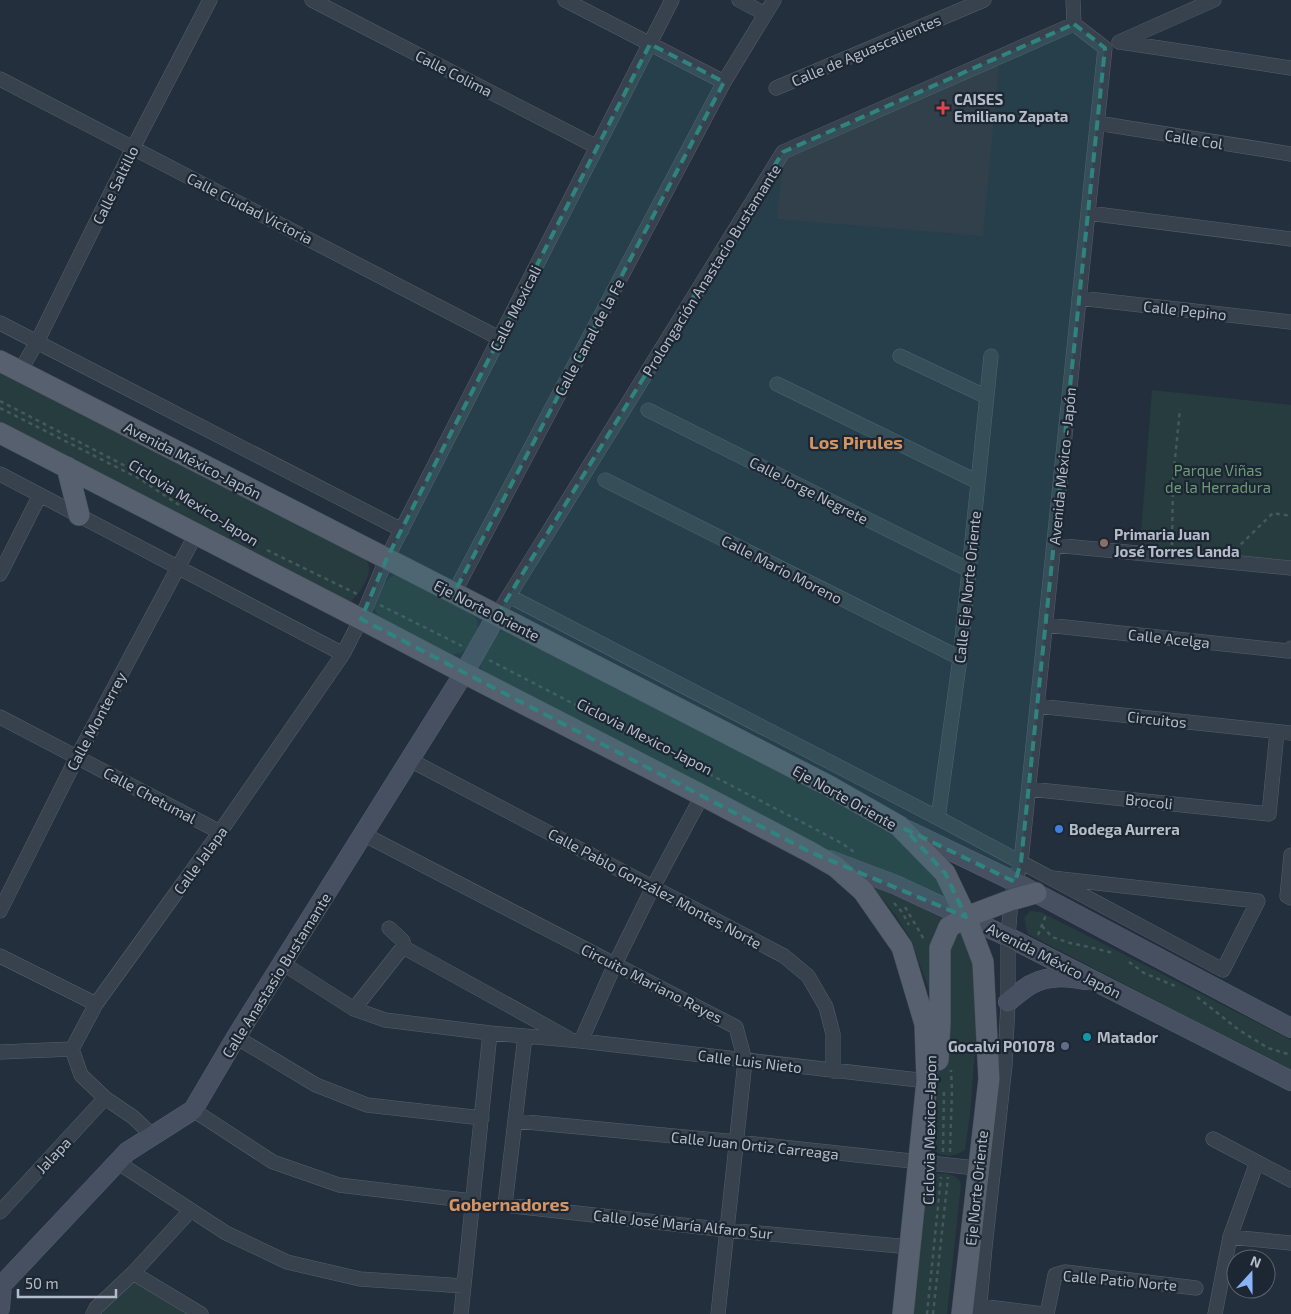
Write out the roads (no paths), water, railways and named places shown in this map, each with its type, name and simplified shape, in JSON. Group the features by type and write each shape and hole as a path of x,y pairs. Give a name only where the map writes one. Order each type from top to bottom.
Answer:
{"main road":[{"name":"Avenida México-Japón","path":"0,361 387,558"},
{"path":"0,433 196,534 365,609 464,674 836,867 863,891 902,947 925,1024 936,1083"},
{"path":"67,467 79,515"},
{"name":"Eje Norte Oriente","path":"387,558 829,786 900,826 945,873 966,917 983,962 989,1079 986,1169 972,1226 974,1311"},
{"path":"903,1314 919,1162 938,1070 940,948 949,926 1013,891 1036,893"},
{"path":"987,1044 1005,1065"},
{"path":"972,1226 985,1247"}],"street":[{"name":"Calle Saltillo","path":"20,371 37,342 133,148 210,0"},
{"name":"Calle Colima","path":"312,0 597,147"},
{"path":"565,0 724,82"},
{"name":"Calle Mexicali","path":"365,609 387,558 672,0"},
{"path":"739,0 765,14"},
{"name":"Calle Canal de la Fe","path":"454,593 724,82 774,0"},
{"name":"Calle de Aguascalientes","path":"776,88 984,0"},
{"path":"1073,0 1074,24 1105,48 1214,0"},
{"name":"Prolongación Anastacio Bustamante","path":"497,615 784,152 1074,24"},
{"path":"1120,42 1291,68"},
{"name":"Avenida México - Japón","path":"974,1311 985,1247 986,1169 1005,1065 1008,1002 1008,937 1013,891 1022,862 1105,48"},
{"name":"Calle Ciudad Victoria","path":"0,79 499,338"},
{"name":"Calle Col","path":"1097,123 1291,154"},
{"path":"1088,213 1291,239"},
{"name":"Calle Pepino","path":"1079,298 1291,322"},
{"path":"0,323 402,530"},
{"path":"900,356 987,397"},
{"name":"Calle Eje Norte Oriente","path":"938,818 960,658 992,356"},
{"path":"777,384 978,482"},
{"name":"Calle Jorge Negrete","path":"648,410 969,570"},
{"path":"0,474 343,654"},
{"name":"Calle Mario Moreno","path":"605,480 960,658"},
{"path":"0,574 40,495"},
{"name":"Calle Monterrey","path":"0,911 77,757 196,534"},
{"path":"1054,545 1291,568"},
{"name":"Eje Norte Oriente","path":"509,596 938,818 1223,970 1258,901 1052,878"},
{"name":"Calle Jalapa","path":"72,1049 96,1004 220,832 343,654 365,609"},
{"name":"Calle Anastasio Bustamante","path":"1,1286 127,1152 193,1110 236,1037 464,674 470,650 497,615"},
{"name":"Calle Acelga","path":"1046,625 1288,651 1291,648"},
{"name":"Circuitos","path":"1038,706 1284,732"},
{"name":"Calle Chetumal","path":"0,717 220,832"},
{"name":"Brocoli","path":"1029,789 1269,814 1284,732"},
{"name":"Calle Pablo González Montes Norte","path":"410,760 784,956 808,976 826,1007 833,1034 832,1070"},
{"path":"577,1041 653,887 702,796"},
{"path":"900,826 1013,891"},
{"name":"Circuito Mariano Reyes","path":"364,834 736,1027 746,1061 718,1314"},
{"name":"Avenida México Japón","path":"810,852 896,884 966,917 1291,1081"},
{"path":"1291,855 1287,896 1291,898"},
{"path":"1036,893 1291,1028"},
{"path":"354,1009 403,947 404,940 389,928"},
{"name":"Calle Luis Nieto","path":"403,947 577,1041"},
{"path":"0,956 96,1004"},
{"name":"Calle Luis Nieto","path":"282,964 354,1009 385,1020 936,1083"},
{"path":"1008,1002 1031,984 1048,978 1072,977 1100,983"},
{"path":"461,1314 490,1033"},
{"name":"Calle José María Alfaro Sur","path":"525,1036 505,1205 727,1230 910,1247"},
{"path":"236,1037 316,1085 367,1105 482,1118"},
{"path":"0,1052 72,1049 81,1075 105,1098 133,1117 153,1136"},
{"name":"Jalapa","path":"0,1212 105,1098"},
{"path":"193,1110 273,1162 339,1185 472,1202"},
{"name":"Calle Juan Ortiz Carreaga","path":"516,1121 986,1169"},
{"path":"1213,1139 1291,1180"},
{"path":"117,1162 226,1233 287,1262 360,1279 464,1286"},
{"path":"1215,1314 1230,1237 1257,1162"},
{"path":"94,1314 96,1308 133,1273 191,1210"},
{"path":"1230,1237 1291,1243"},
{"name":"Calle Patio Norte","path":"1045,1314 1055,1275 1065,1272 1196,1288"},
{"path":"133,1273 201,1314"},
{"path":"0,1308 1,1286"},
{"path":"974,1311 1045,1314"}],"place":[{"name":"CAISES Emiliano Zapata","path":"943,108"},
{"name":"Primaria Juan José Torres Landa","path":"1104,543"},
{"name":"Bodega Aurrera","path":"1059,829"},
{"name":"Matador","path":"1087,1037"},
{"name":"Gocalvi P01078","path":"1065,1046"}],"district":[{"name":"Los Pirules","path":"856,442"},
{"name":"Gobernadores","path":"509,1204"}],"park label":[{"name":"Parque Viñas de la Herradura","path":"1218,478"}]}
